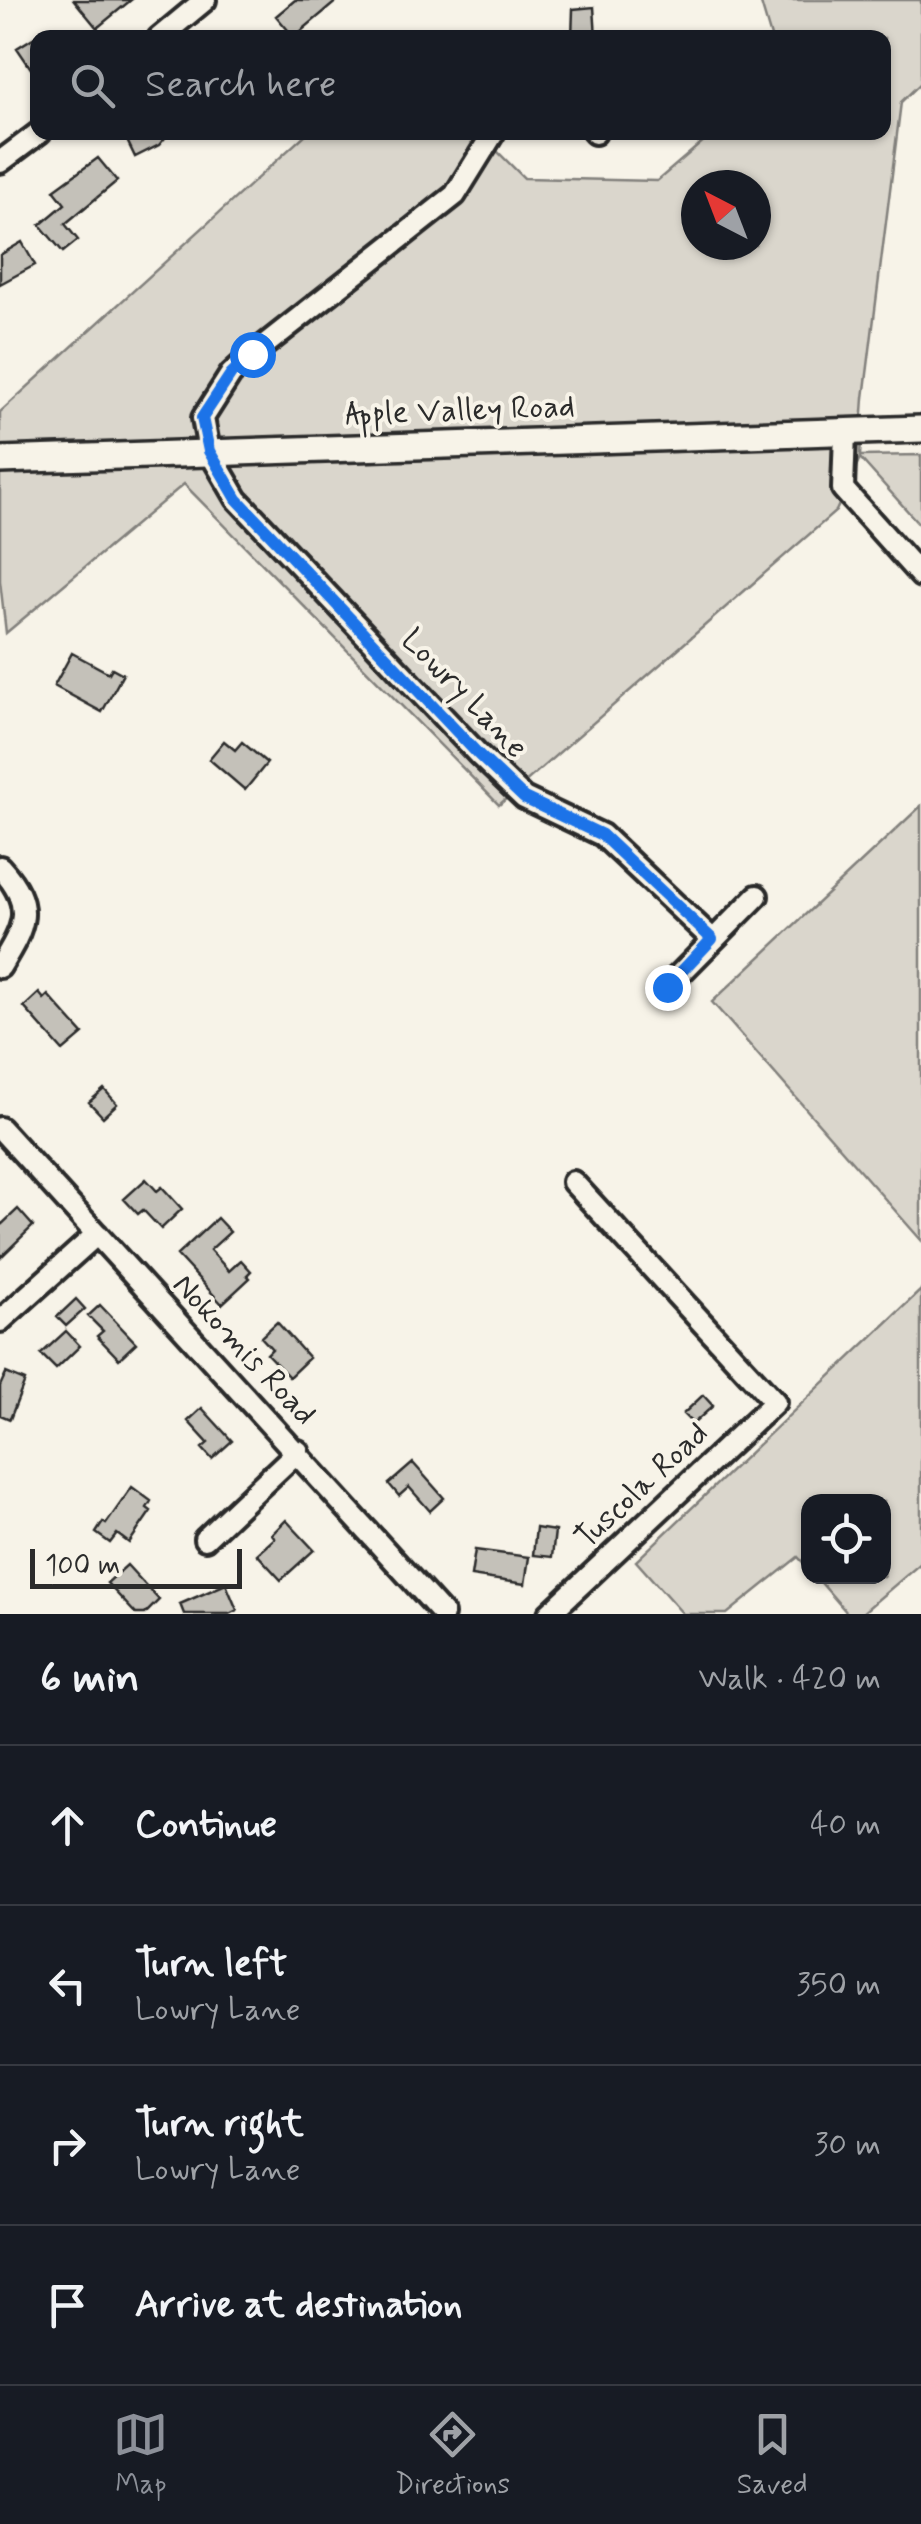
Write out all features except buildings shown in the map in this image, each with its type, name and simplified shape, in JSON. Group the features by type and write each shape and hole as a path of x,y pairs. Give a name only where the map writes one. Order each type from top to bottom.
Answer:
{"main road":[{"name":"Apple Valley Road","path":"0,460 921,429"}],"street":[{"path":"169,30 205,0"},
{"path":"0,162 30,140"},
{"path":"209,451 202,418 231,374 455,195 489,140"},
{"path":"844,432 842,489 921,576"},
{"name":"Lowry Lane","path":"209,451 237,499 524,798 602,835 712,939"},
{"path":"0,867 24,904 22,930 0,967"},
{"path":"667,987 757,896"},
{"name":"Nokomis Road","path":"0,1128 443,1614"},
{"name":"Tuscola Road","path":"549,1614 776,1402 574,1182"},
{"path":"0,1321 96,1234"},
{"path":"205,1539 298,1451"}],"shaded area":[{"path":"760,0 921,0 921,83 901,102 860,456 921,455 921,526 860,458 836,511 499,805 184,484 6,633 0,581 0,412 299,140 486,140 524,178 657,181 705,140 891,140 891,30 769,30"},
{"path":"921,806 921,1240 712,1002"},
{"path":"921,1290 921,1563 861,1614 848,1614 822,1584 891,1584 891,1494 801,1494 801,1560 798,1557 727,1614 683,1614 636,1561"}],"route":[{"path":"252,354 231,374 202,418 209,451 237,499 524,798 602,835 712,939 667,987"}]}
